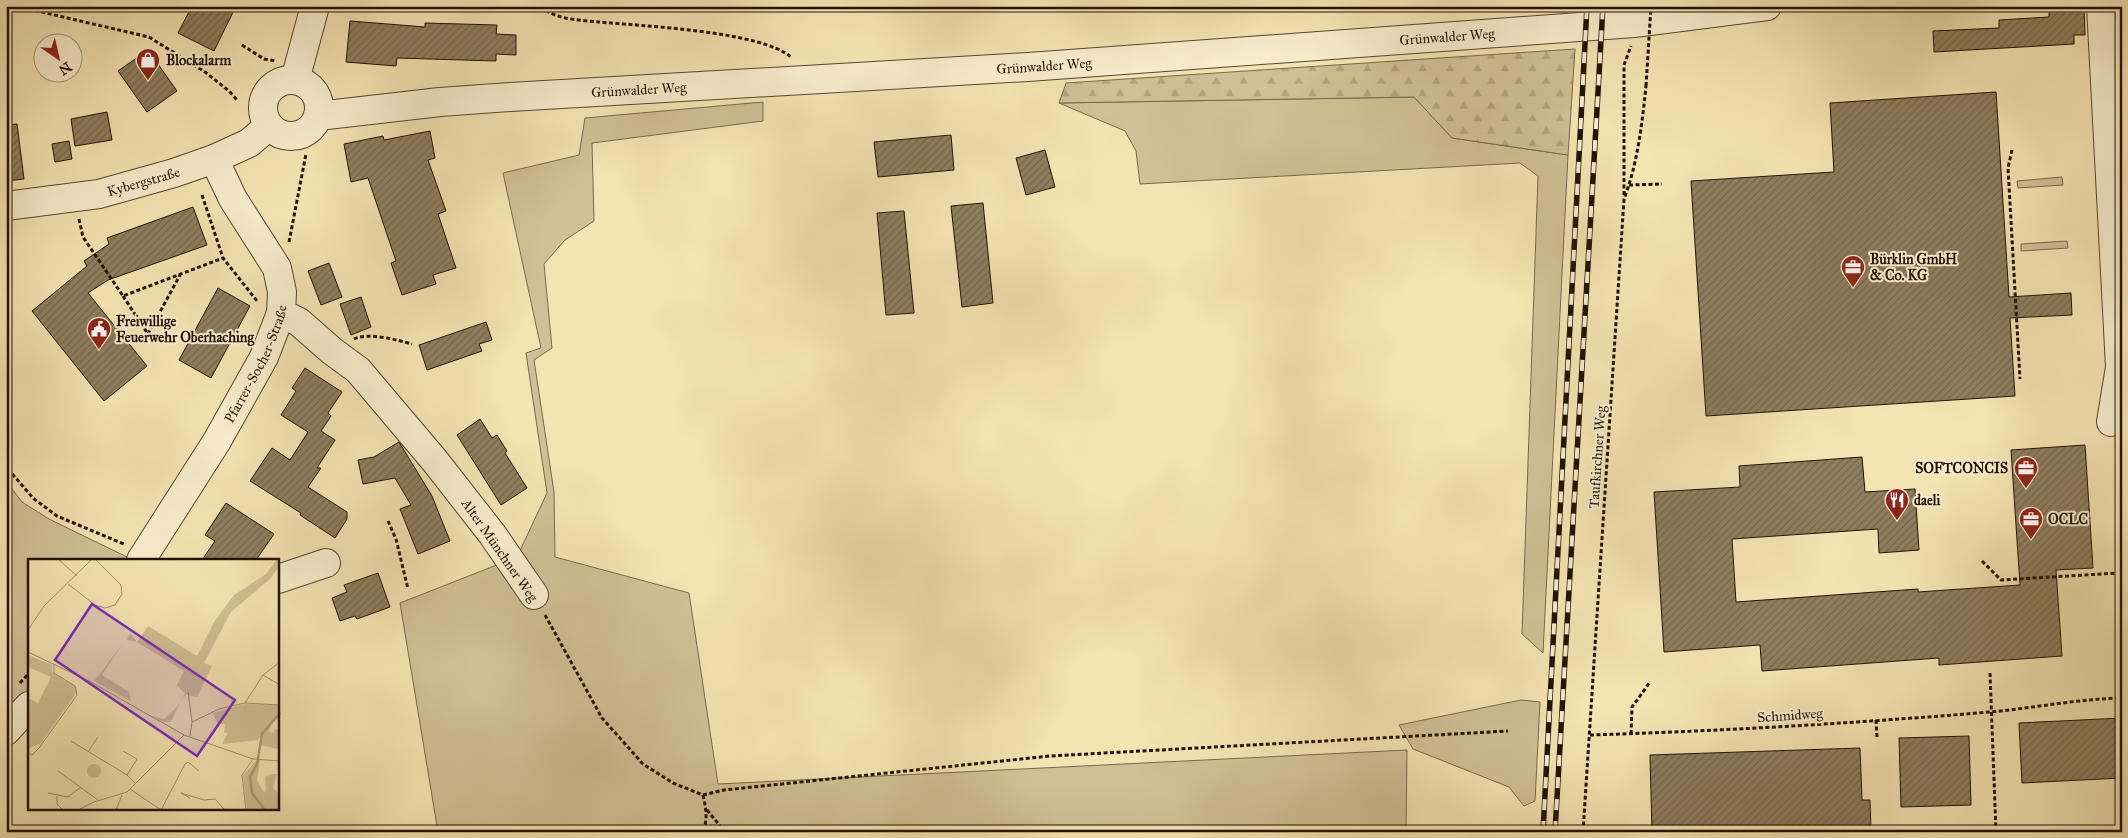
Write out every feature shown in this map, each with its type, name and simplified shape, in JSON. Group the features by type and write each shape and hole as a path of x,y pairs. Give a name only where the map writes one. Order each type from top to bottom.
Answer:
{"street":[{"path":"295,80 315,6"},
{"name":"Grünwalder Weg","path":"318,116 501,97 800,81 1634,23 1767,6"},
{"path":"2101,6 2120,367 2111,422"},
{"path":"295,80 304,83 312,89 317,97 319,106 318,116 309,130 293,136 284,136 269,126 264,116 263,105 266,94 274,85 284,81 295,80"},
{"name":"Kybergstraße","path":"6,206 99,194 203,162 249,143 269,126"},
{"name":"Pfarrer-Socher-Straße","path":"143,557 212,449 264,357 271,310 282,292 277,268 233,199 203,162"},
{"name":"Alter Münchner Weg","path":"271,310 299,322 332,351 358,370 435,461 492,534 534,595"},
{"path":"279,579 326,563"},
{"path":"6,731 28,707"}],"path":[{"path":"16,6 149,37 205,72 229,91 237,100"},
{"path":"541,6 556,15 575,19 690,30 745,40 782,50 798,63 800,81"},
{"name":"Taufkirchner Weg","path":"1583,832 1624,198 1640,138 1646,86 1651,6"},
{"path":"1624,198 1624,65 1632,44"},
{"path":"242,45 264,59"},
{"path":"2012,150 2008,168 2020,379"},
{"path":"277,268 286,259 306,154"},
{"path":"203,162 223,258 271,310"},
{"path":"1629,185 1662,184"},
{"path":"73,198 83,238 148,334 180,274"},
{"path":"123,296 223,258"},
{"path":"332,351 358,337 396,339 412,344"},
{"path":"8,468 33,498 57,516 143,557"},
{"path":"388,521 396,539 408,589"},
{"path":"1982,561 2001,580 2118,573"},
{"name":"Alter Münchner Weg","path":"534,595 602,718 643,764 673,783 702,795"},
{"path":"1990,673 1996,832"},
{"path":"1631,734 1632,707 1650,682"},
{"name":"Schmidweg","path":"1590,736 1774,728 1992,712 2089,699 2122,698"},
{"path":"1876,720 1876,738"},
{"path":"703,832 707,822 702,795 724,790 1050,756 1508,731"},
{"path":"706,809 725,832"}],"green space":[{"path":"1575,49 1568,155 1452,138 1414,97 1059,103 1066,83"},
{"path":"1414,97 1452,138 1568,155 1543,653 1522,634 1538,176 1520,163 1140,184 1136,151 1125,131 1059,103"},
{"path":"763,102 763,121 592,143 594,221 565,240 544,264 552,348 534,360 554,492 555,557 689,593 718,784 1407,750 1406,832 438,832 400,603 517,557 547,493 526,353 541,348 503,173 579,155 585,118"},
{"path":"2062,177 2063,185 2018,188 2017,181"},
{"path":"2067,241 2068,248 2021,251 2021,244"},
{"path":"6,481 22,502 49,519 127,557 126,559 28,559 28,691 6,715"},
{"path":"1521,700 1540,702 1535,801 1524,806 1509,787 1413,749 1399,725"}],"building":[{"path":"192,6 236,6 214,51 178,33"},
{"path":"2084,6 2085,35 2074,35 2074,44 1934,52 1933,31 1999,28 1999,20 2049,17 2049,7"},
{"path":"350,21 425,27 425,23 497,25 496,34 516,35 516,55 496,54 496,61 397,58 396,66 346,62"},
{"name":"Blockalarm","path":"148,50 177,91 147,112 118,71"},
{"name":"Bürklin GmbH & Co. KG","path":"1996,92 2009,297 2071,293 2072,315 2010,318 2015,396 1706,416 1691,181 1834,172 1830,103"},
{"path":"107,112 112,140 75,146 71,119"},
{"path":"17,124 24,179 6,181 6,125"},
{"path":"430,131 435,158 428,160 446,211 438,214 456,268 433,275 436,284 402,295 391,263 396,261 368,178 351,182 344,144 383,136 384,140"},
{"path":"951,135 954,170 878,177 874,142"},
{"path":"69,141 72,159 55,162 52,144"},
{"path":"1045,150 1055,187 1026,195 1016,158"},
{"path":"983,203 993,303 962,307 951,206"},
{"path":"193,207 207,245 108,280 88,293 147,366 104,401 32,311 87,266 84,261 109,244 107,238"},
{"path":"904,211 914,313 886,315 877,213"},
{"path":"329,263 342,297 321,305 308,271"},
{"path":"218,288 250,306 211,378 179,360"},
{"path":"361,297 371,327 351,335 340,304"},
{"path":"486,322 492,340 479,344 482,351 427,370 419,345"},
{"path":"305,368 342,392 328,413 331,416 321,431 335,440 317,468 321,468 308,487 347,512 347,519 335,538 300,515 301,513 250,481 272,448 290,460 308,432 281,415 296,391 292,388"},
{"path":"480,419 492,438 497,435 507,451 505,453 527,488 501,505 457,435"},
{"path":"399,442 432,496 450,541 418,554 400,509 411,505 395,478 363,484 358,460 374,457"},
{"path":"2085,445 2093,568 2056,570 2062,656 1939,665 1939,658 1762,671 1760,645 1664,652 1654,492 1740,487 1739,466 1862,457 1865,492 1915,489 1919,550 1879,553 1878,529 1732,539 1736,602 1918,589 1918,592 2020,585 2011,450"},
{"path":"226,503 274,534 257,559 203,559 215,541 205,535"},
{"path":"378,573 390,607 357,619 355,616 340,621 332,598 347,592 344,585"},
{"path":"2122,718 2122,778 2022,783 2019,723"},
{"path":"1969,736 1971,805 1901,807 1899,738"},
{"path":"1860,748 1862,800 1870,800 1871,832 1652,832 1650,755"}],"railway":[{"path":"1543,832 1587,6"},
{"path":"1555,832 1603,6"}],"place":[{"name":"Blockalarm","path":"148,81"},
{"name":"Bürklin GmbH & Co. KG","path":"1853,288"},
{"name":"Freiwillige Feuerwehr Oberhaching","path":"99,350"},
{"name":"SOFTCONCIS","path":"2026,489"},
{"name":"daeli","path":"1897,521"},
{"name":"OCLC","path":"2031,540"}]}
